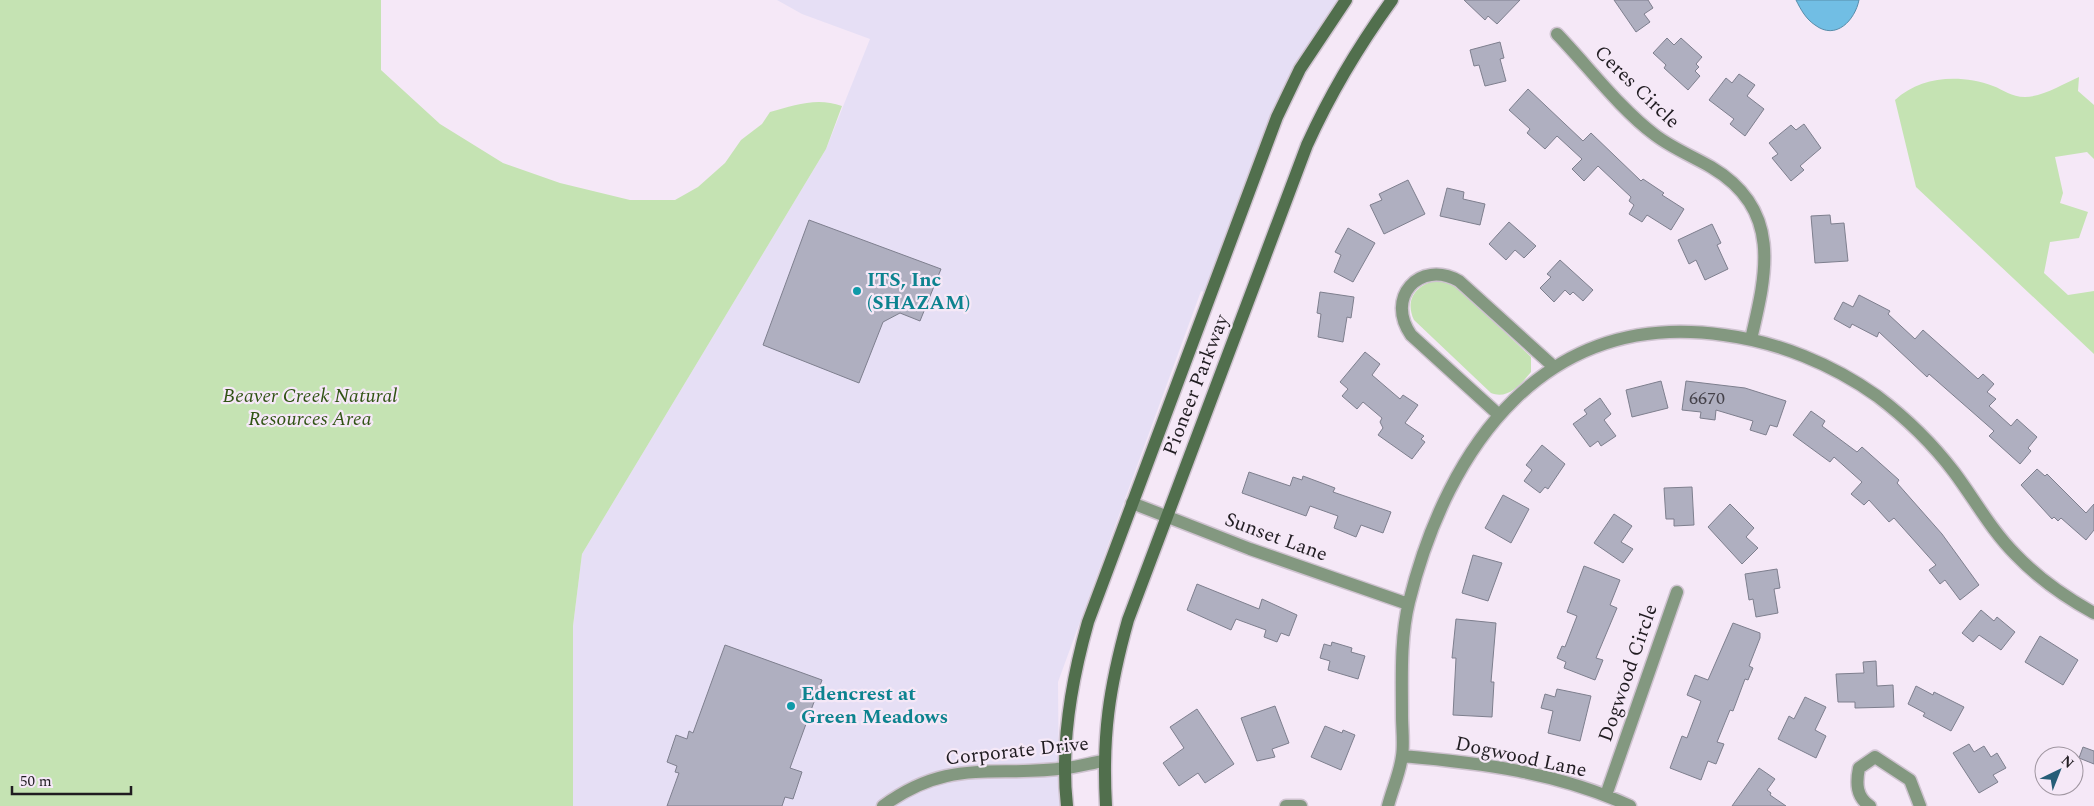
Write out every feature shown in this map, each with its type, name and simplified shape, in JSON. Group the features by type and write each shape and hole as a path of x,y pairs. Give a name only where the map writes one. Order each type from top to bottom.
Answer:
{"street":[{"name":"Pioneer Parkway","path":"1068,806 1065,768 1068,716 1080,652 1088,622 1277,117 1300,69 1332,18 1346,0"},
{"name":"Pioneer Parkway","path":"1106,806 1103,761 1106,716 1115,668 1128,620 1307,145 1328,100 1357,48 1392,0"},
{"name":"Ceres Circle","path":"1557,34 1653,134 1726,177 1751,207 1760,226 1765,247 1766,266 1751,339"},
{"path":"1499,415 1411,335 1404,326 1401,311 1402,300 1408,288 1420,278 1434,273 1448,275 1459,281 1554,367"},
{"path":"1388,806 1402,756 1402,671 1408,604 1426,546 1465,461 1499,415 1522,392 1554,367 1585,350 1639,334 1675,330 1751,339 1809,358 1843,375 1897,412 1932,445 1956,474 1994,532 2016,556 2058,592 2094,613"},
{"name":"Sunset Lane","path":"1132,503 1167,515 1250,549 1408,604"},
{"name":"Dogwood Circle","path":"1606,795 1677,592"},
{"name":"Dogwood Lane","path":"1402,756 1475,763 1547,777 1606,795 1630,806"},
{"path":"1870,806 1865,802 1856,785 1859,768 1875,757 1910,780 1920,806"},
{"name":"Corporate Drive","path":"883,806 902,792 924,781 947,774 1065,768 1103,761"},
{"path":"1286,806 1301,806"}],"shaded area":[{"path":"777,0 1346,0 1300,69 1210,294 1201,291 1058,682 1059,795 1062,806 573,806 573,626 582,554 826,149 870,39 802,14"}],"green space":[{"name":"Beaver Creek Natural Resources Area","path":"0,0 381,0 381,70 440,124 503,163 560,183 630,200 675,200 698,187 725,163 741,140 762,124 770,112 815,102 833,103 842,106 826,149 582,554 573,626 573,806 0,806"},
{"path":"2079,77 2078,91 2094,105 2094,159 2087,152 2055,157 2063,193 2060,203 2088,212 2079,238 2050,242 2044,273 2068,295 2094,291 2094,354 1916,187 1895,100 1917,86 1941,80 1954,79 1980,82 2012,95 2025,97 2045,93"},
{"path":"1438,280 1456,286 1531,357 1531,372 1514,390 1497,395 1491,393 1414,320 1411,305 1414,294 1424,285"}],"water":[{"path":"1796,0 1859,0 1849,21 1843,26 1830,31 1812,23"}],"building":[{"path":"1464,0 1520,0 1497,24 1488,16 1485,20"},
{"path":"1614,0 1648,0 1653,8 1644,14 1650,22 1636,32"},
{"path":"1667,38 1674,45 1681,38 1702,57 1696,64 1699,67 1695,71 1700,76 1688,90 1664,68 1666,65 1653,53"},
{"path":"1500,42 1504,58 1500,59 1506,81 1485,86 1479,65 1474,66 1470,50"},
{"path":"1739,74 1755,85 1747,96 1764,109 1745,136 1730,124 1734,119 1709,100 1726,78 1732,83"},
{"path":"1528,89 1583,141 1591,133 1641,181 1643,179 1664,193 1662,195 1684,209 1671,230 1647,215 1642,222 1629,214 1634,205 1629,201 1631,197 1598,166 1584,181 1572,169 1582,159 1557,136 1545,149 1527,133 1530,129 1509,110"},
{"path":"1804,124 1821,148 1800,166 1804,170 1791,181 1772,158 1778,154 1769,143 1791,125 1796,130"},
{"path":"1408,180 1425,214 1384,234 1370,205 1382,200 1379,194"},
{"path":"1447,188 1464,192 1463,199 1485,204 1480,225 1440,216"},
{"path":"1830,215 1831,224 1844,223 1848,261 1815,263 1811,216"},
{"name":"ITS, Inc (SHAZAM)","path":"809,220 941,269 920,321 900,313 883,322 859,383 763,345"},
{"path":"1509,222 1536,246 1524,258 1515,250 1506,260 1489,244"},
{"path":"1712,224 1721,243 1717,245 1728,269 1705,280 1696,260 1689,264 1678,240"},
{"path":"1348,228 1375,243 1353,282 1334,272 1341,255 1335,252"},
{"path":"1560,260 1593,290 1583,301 1573,292 1570,295 1565,290 1554,302 1540,288 1551,277 1547,274"},
{"path":"1320,292 1354,297 1351,318 1347,317 1343,342 1318,337 1321,314 1317,313"},
{"path":"1859,295 1890,311 1888,314 1915,339 1923,330 1978,379 1983,374 1994,384 1987,392 1996,399 1989,406 2011,426 2017,419 2037,437 2028,448 2031,451 2020,464 1989,436 1994,431 1929,374 1927,377 1879,332 1877,337 1852,324 1850,328 1834,319 1843,302 1853,307"},
{"path":"1365,352 1380,364 1372,375 1400,399 1403,395 1418,405 1405,423 1424,436 1421,439 1425,442 1412,459 1378,435 1383,428 1380,422 1382,418 1363,402 1357,409 1342,396 1348,389 1340,382"},
{"path":"1661,381 1668,408 1632,417 1626,390"},
{"path":"1686,381 1745,388 1786,401 1777,427 1770,425 1766,435 1750,430 1753,421 1716,410 1715,420 1700,418 1701,412 1682,410"},
{"path":"1600,398 1611,414 1604,420 1616,436 1601,446 1598,441 1590,447 1573,424 1587,414 1584,410"},
{"path":"1811,411 1825,421 1822,426 1857,452 1862,447 1899,480 1897,483 1942,534 1979,585 1960,600 1945,580 1940,584 1929,570 1936,565 1894,518 1889,522 1869,500 1864,505 1851,494 1862,482 1834,457 1830,462 1793,435"},
{"path":"1542,445 1565,464 1548,489 1545,487 1540,493 1524,481 1532,470 1526,465"},
{"path":"2037,469 2045,476 2047,474 2086,513 2094,504 2094,530 2086,540 2061,518 2058,521 2054,517 2052,519 2021,485"},
{"path":"1249,472 1290,486 1293,477 1302,480 1303,476 1335,488 1333,492 1391,512 1383,533 1361,525 1356,537 1334,528 1338,516 1310,506 1306,516 1242,493"},
{"path":"1692,487 1694,525 1674,526 1674,519 1666,519 1664,488"},
{"path":"1503,495 1529,509 1511,543 1485,528"},
{"path":"1730,504 1754,528 1746,537 1758,548 1742,564 1708,527"},
{"path":"1614,514 1632,526 1621,542 1633,549 1623,563 1594,543"},
{"path":"1473,555 1502,563 1488,601 1462,593"},
{"path":"1584,566 1620,580 1610,605 1617,608 1596,658 1603,660 1595,680 1564,668 1566,662 1557,658 1562,646 1565,647 1577,616 1567,612"},
{"path":"1777,569 1780,588 1774,589 1778,613 1756,617 1753,599 1749,600 1745,574"},
{"path":"1197,584 1259,609 1262,599 1297,615 1289,636 1281,633 1277,642 1264,637 1266,630 1236,619 1231,630 1187,610"},
{"path":"1981,610 1994,621 1997,617 2015,632 2001,650 1979,635 1973,642 1962,633"},
{"path":"1456,619 1496,623 1491,682 1494,682 1492,717 1453,715 1456,658 1452,658"},
{"path":"1733,623 1760,633 1760,638 1749,666 1753,668 1748,680 1745,679 1733,711 1730,710 1717,742 1724,744 1716,764 1708,761 1701,780 1670,768 1682,736 1687,738 1701,701 1687,695 1695,675 1708,680"},
{"path":"2040,636 2078,660 2063,685 2025,662"},
{"path":"1332,642 1352,648 1351,652 1365,656 1358,679 1328,670 1330,661 1320,658 1324,644 1331,646"},
{"name":"Edencrest at Green Meadows","path":"725,645 822,680 790,768 802,772 793,799 785,797 782,806 667,806 679,773 675,772 677,766 667,762 676,735 687,739 689,731 693,733"},
{"path":"1876,661 1877,686 1893,685 1894,707 1855,708 1855,702 1838,702 1836,674 1864,673 1863,662"},
{"path":"1916,686 1933,695 1934,692 1964,707 1951,731 1923,716 1925,713 1908,704"},
{"path":"1557,689 1591,696 1580,741 1548,733 1553,711 1541,708 1545,694 1555,697"},
{"path":"1805,697 1826,707 1815,730 1826,736 1816,758 1778,739 1789,716 1794,719"},
{"path":"1275,706 1289,743 1272,749 1275,757 1257,761 1241,718"},
{"path":"1197,709 1234,764 1205,783 1198,773 1179,786 1163,763 1184,748 1170,727"},
{"path":"1325,726 1342,733 1343,730 1355,735 1341,770 1311,757"},
{"path":"1969,744 1974,752 1984,746 1991,757 1997,753 2006,768 1993,775 1998,782 1979,793 1953,753"},
{"path":"2084,747 2094,751 2094,764 2084,760"},
{"path":"1759,768 1775,779 1767,790 1771,793 1770,795 1786,806 1732,806"}],"place":[{"name":"ITS, Inc (SHAZAM)","path":"857,291"},
{"name":"Edencrest at Green Meadows","path":"791,706"}]}
